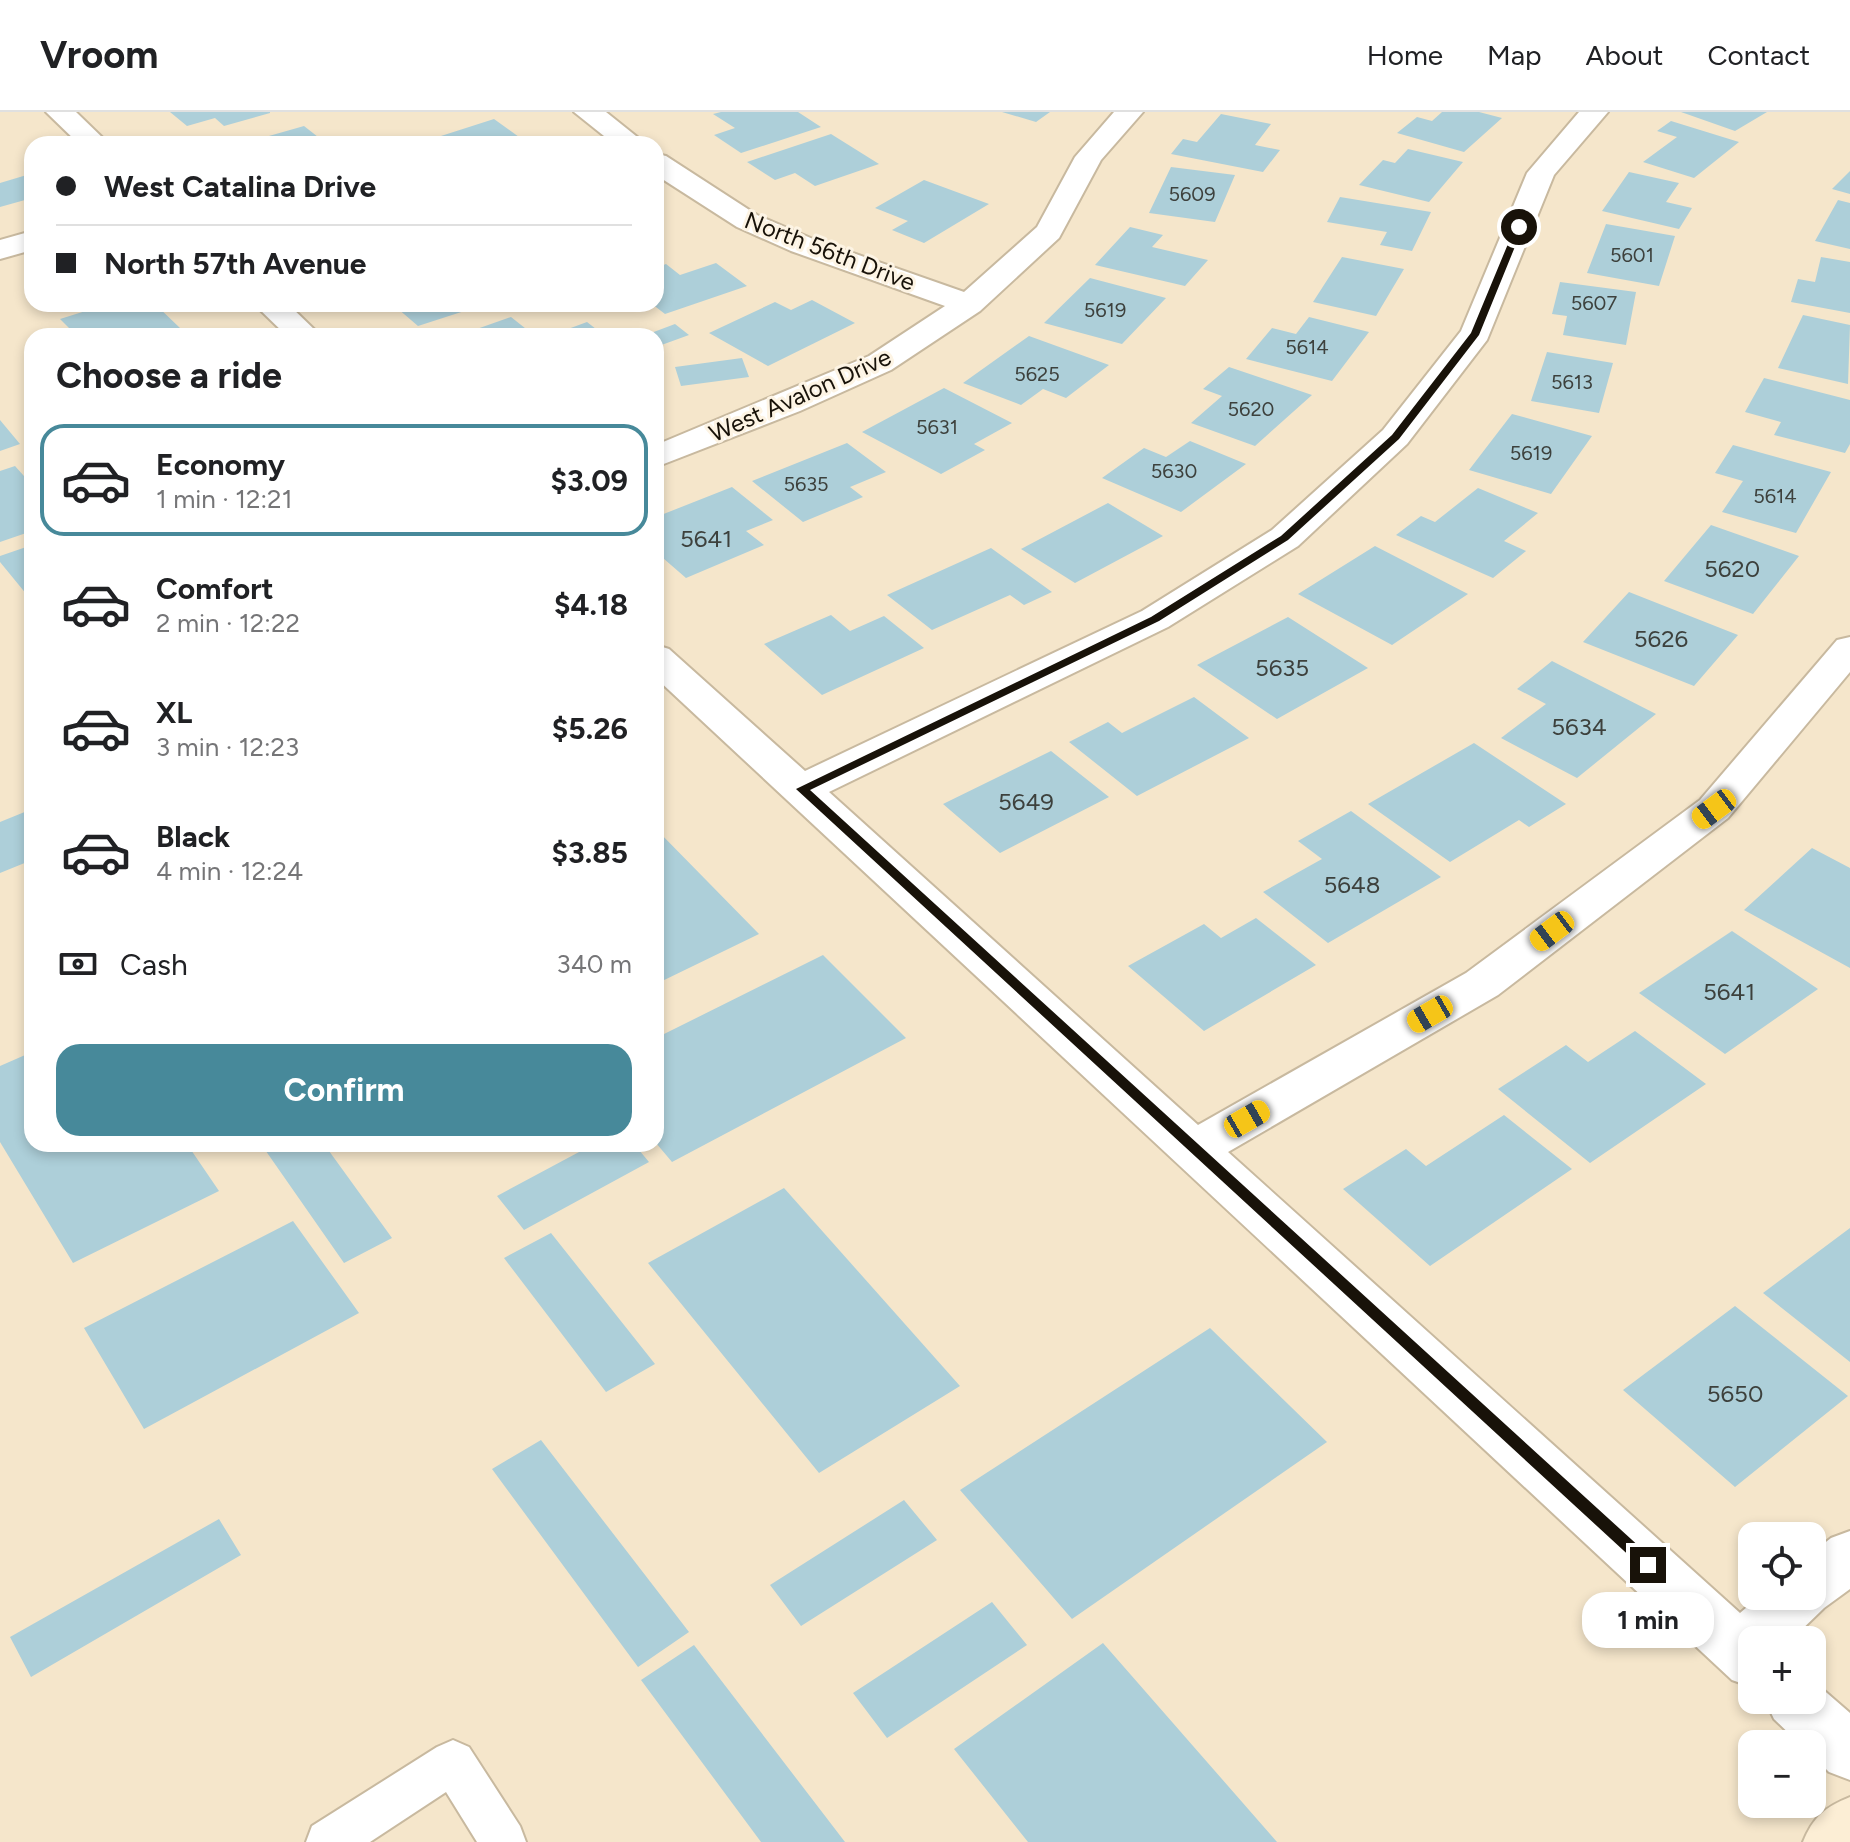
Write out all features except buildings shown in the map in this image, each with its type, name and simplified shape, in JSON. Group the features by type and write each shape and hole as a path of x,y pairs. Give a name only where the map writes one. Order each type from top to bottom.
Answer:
{"main road":[{"path":"1833,1842 1850,1826"}],"street":[{"path":"60,112 86,136"},
{"path":"588,112 621,136"},
{"name":"West Avalon Drive","path":"664,454 880,363 969,304 1049,232 1089,157 1129,112"},
{"path":"802,789 1155,619 1285,538 1395,437 1476,333 1541,173 1594,112"},
{"name":"North 56th Drive","path":"664,167 747,221 802,245 969,304"},
{"path":"0,250 24,242"},
{"path":"279,312 296,328"},
{"path":"1195,1149 1482,984 1714,809 1850,648"},
{"path":"664,664 1738,1648"},
{"path":"1826,1575 1850,1555"},
{"path":"1773,1626 1788,1610"},
{"path":"1809,1714 1850,1752"}],"lane":[{"path":"329,1842 453,1762 503,1842"}],"route":[{"path":"1519,227 1476,333 1395,437 1285,538 1155,619 802,789 1648,1565"}]}
